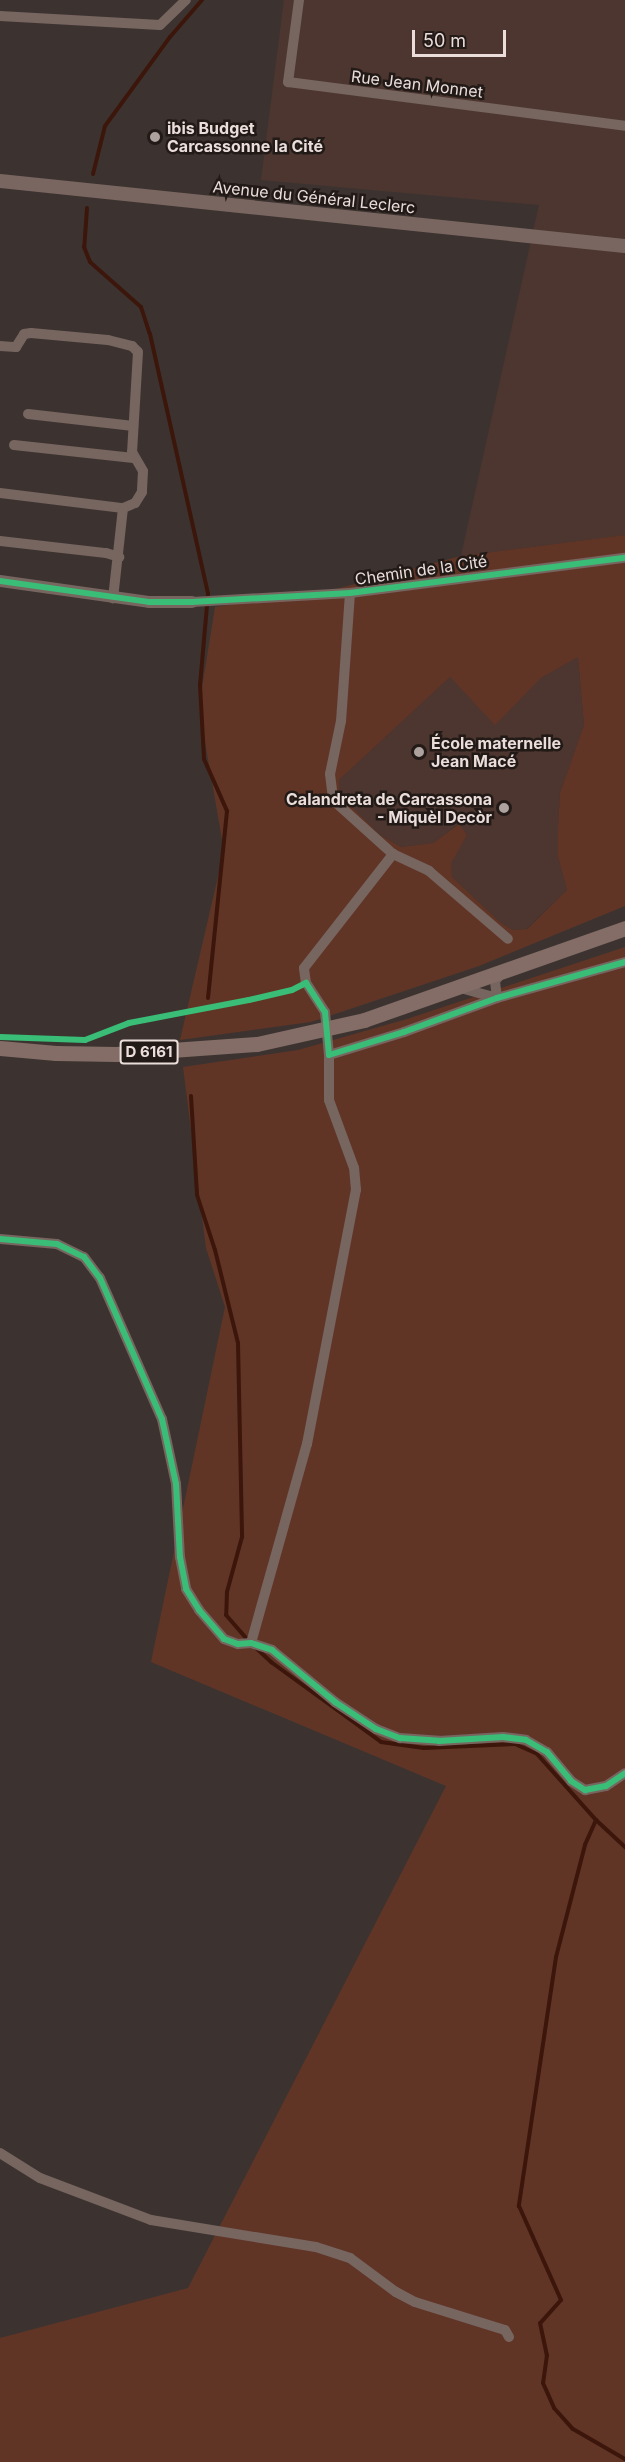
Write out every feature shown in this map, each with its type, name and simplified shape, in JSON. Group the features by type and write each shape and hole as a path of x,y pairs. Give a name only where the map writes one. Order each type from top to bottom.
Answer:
{"main road":[{"name":"Avenue du Général Leclerc","path":"0,181 625,246"},
{"name":"D 6161","path":"0,1048 56,1053 116,1054 230,1048 297,1036 364,1020 625,928"}],"street":[{"path":"0,16 160,25 186,0"},
{"name":"Rue Jean Monnet","path":"299,0 288,82 625,126"},
{"path":"0,346 16,347 24,334 31,333 108,340 132,346 138,352 133,458 143,471 142,492 135,503 123,508 0,493"},
{"path":"28,414 133,426"},
{"path":"14,445 133,458"},
{"path":"113,598 123,508"},
{"path":"0,541 118,556"},
{"name":"Chemin de la Cité","path":"192,602 350,593 625,558"},
{"path":"0,581 148,602 192,602"},
{"path":"350,593 341,721 330,774 333,800 393,854 429,871 508,939"},
{"path":"250,1643 307,1444 356,1190 354,1168 329,1100 329,1055 325,1012 306,983 304,968 393,854"},
{"path":"329,1055 404,1032 497,998 625,962"},
{"path":"497,998 495,981 503,970"},
{"path":"456,987 497,998"},
{"path":"0,1239 57,1244 84,1257 100,1278 162,1419 176,1484 180,1557 186,1589 199,1610 224,1639 238,1644 250,1643 272,1650 335,1702 376,1729 400,1738 439,1741 503,1737 526,1740 547,1752 572,1781 585,1790 606,1786 625,1773"},
{"path":"0,2153 40,2178 151,2220 316,2247 350,2258 396,2292 415,2302 505,2330 509,2337"}],"shaded area":[{"path":"284,0 625,0 625,535 461,556 539,205 261,180"},
{"path":"625,535 625,906 479,966 311,1022 180,1040 224,851 199,707 215,607 340,588 461,556","holes":["578,657 584,725 560,793 558,857 567,890 527,929 513,930 501,923 452,877 451,863 467,835 459,824 433,843 401,847 380,835 340,795 339,780 450,677 495,725 541,678"]},
{"name":"Calandreta de Carcassona - Miquèl Decòr","path":"578,657 584,725 560,793 558,828 558,857 567,890 526,929 513,930 501,923 452,877 450,863 467,835 458,824 433,843 401,847 380,835 340,795 339,780 450,677 495,724 541,678"},
{"path":"625,947 625,2462 0,2462 0,2338 188,2288 446,1786 151,1662 225,1307 206,1248 183,1067 298,1050 407,1019"}],"waterway":[{"path":"93,174 105,126 170,37 202,0"},
{"path":"87,208 84,247 90,262 141,307 150,334 208,594 200,685 204,759 227,811 208,998"},
{"path":"191,1096 197,1195 215,1250 238,1343 242,1537 227,1592 226,1615 249,1641"},
{"path":"256,1648 271,1662 381,1742 424,1748 515,1744 537,1754 596,1820 625,1847"},
{"path":"596,1820 585,1845 556,1957 519,2206 561,2300 540,2323 547,2355 543,2383 554,2408 573,2429 625,2459"}],"cycle path":[{"path":"0,581 149,602 192,602 350,593 625,558"},
{"path":"0,1037 85,1040 129,1023 249,1000 292,990 306,983 325,1012 329,1055 404,1032 497,998 625,962"},
{"path":"0,1239 57,1244 84,1257 100,1278 162,1419 176,1484 180,1557 186,1589 199,1610 224,1639 238,1644 251,1643 272,1650 335,1702 376,1729 400,1738 439,1741 503,1737 526,1740 547,1752 571,1781 585,1790 606,1786 625,1773"}],"place":[{"name":"ibis Budget Carcassonne la Cité","path":"155,137"},
{"name":"École maternelle Jean Macé","path":"419,752"},
{"name":"Calandreta de Carcassona - Miquèl Decòr","path":"504,808"}]}
